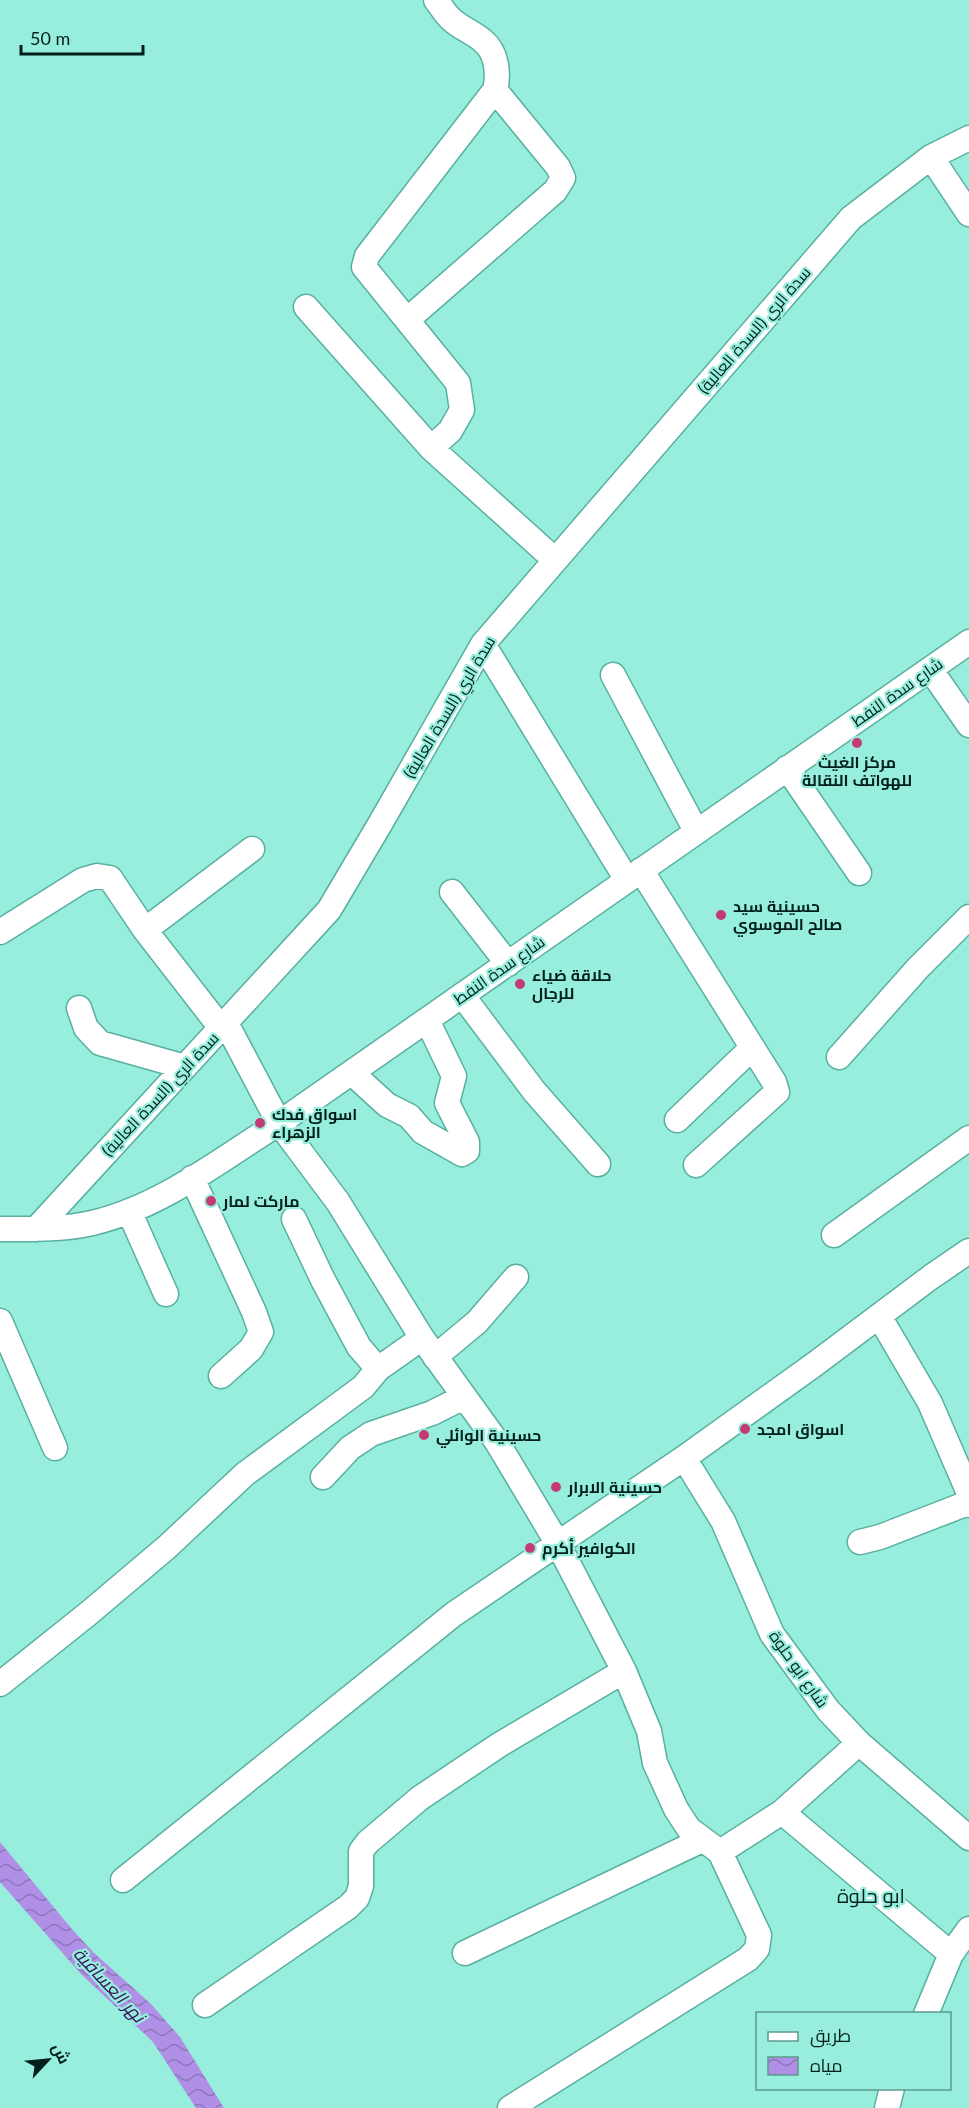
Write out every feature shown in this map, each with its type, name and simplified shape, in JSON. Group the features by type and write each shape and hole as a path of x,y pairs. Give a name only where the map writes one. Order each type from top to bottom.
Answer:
{"street":[{"path":"431,448 450,431 459,418 462,410 458,383 364,267 367,256 495,90 498,72 485,42 450,19 436,0"},
{"path":"407,320 555,191 563,178 558,167 495,90"},
{"name":"سدة الري (السدة العالية)","path":"36,1229 329,910 483,644 851,218 931,157 969,138"},
{"path":"931,157 969,214"},
{"path":"306,306 431,448 555,560"},
{"name":"شارع سدة النفط","path":"0,1229 64,1228 91,1223 129,1211 168,1193 279,1123 352,1073 969,642"},
{"path":"483,644 634,875 774,1082 777,1092 696,1165"},
{"path":"930,669 969,725"},
{"path":"613,675 696,831"},
{"path":"787,768 859,873"},
{"path":"145,930 252,849"},
{"path":"0,932 83,880 97,876 110,878 145,930 224,1026 279,1123 338,1202 429,1347 496,1442 558,1544 624,1671 649,1731 655,1763 676,1809 689,1829 711,1846 759,1935 757,1949 748,1959 510,2108"},
{"path":"452,892 508,963"},
{"path":"839,1057 918,968 969,917"},
{"path":"462,995 534,1091 598,1164"},
{"path":"79,1008 86,1028 100,1043 185,1067"},
{"path":"352,1073 387,1105 409,1116 423,1132 462,1154 467,1151 467,1142 447,1103 454,1076 427,1020"},
{"path":"677,1120 752,1048"},
{"path":"834,1235 969,1138"},
{"path":"192,1178 261,1332 251,1349 221,1376"},
{"path":"129,1211 166,1294"},
{"path":"294,1219 359,1347 378,1369"},
{"path":"123,1880 454,1614 684,1458 969,1251"},
{"path":"0,1684 167,1547 245,1474 363,1387 378,1369 429,1347 477,1322 516,1276"},
{"path":"860,1542 880,1537 969,1504 969,1491 930,1403 879,1316"},
{"path":"0,1321 55,1448"},
{"path":"323,1477 350,1448 371,1434 432,1413 464,1397"},
{"name":"شارع ابو حلوة","path":"684,1458 723,1521 772,1634 828,1710 859,1743 969,1838"},
{"path":"205,2005 348,1907 357,1898 361,1886 361,1851 368,1842 420,1798 499,1745 624,1671"},
{"path":"465,1953 711,1846 782,1812 859,1743"},
{"path":"782,1812 951,1954"},
{"path":"926,2012 951,1954 969,1929"},
{"path":"887,2108 892,2090"}],"water":[{"name":"نهر العسافية","path":"0,1842 93,1952 151,2004 180,2037 224,2108 196,2108 153,2042 81,1974 0,1882"}],"place":[{"name":"مركز الغيث للهواتف النقالة","path":"857,743"},
{"name":"حسينية سيد صالح الموسوي","path":"721,915"},
{"name":"حلاقة ضياء للرجال","path":"520,984"},
{"name":"اسواق فدك الزهراء","path":"260,1123"},
{"name":"ماركت لمار","path":"211,1201"},
{"name":"اسواق امجد","path":"745,1429"},
{"name":"حسينية الوائلي","path":"424,1435"},
{"name":"حسينية الابرار","path":"556,1487"},
{"name":"الكوافير أكرم","path":"530,1548"}],"district":[{"name":"ابو حلوة","path":"871,1896"}]}
